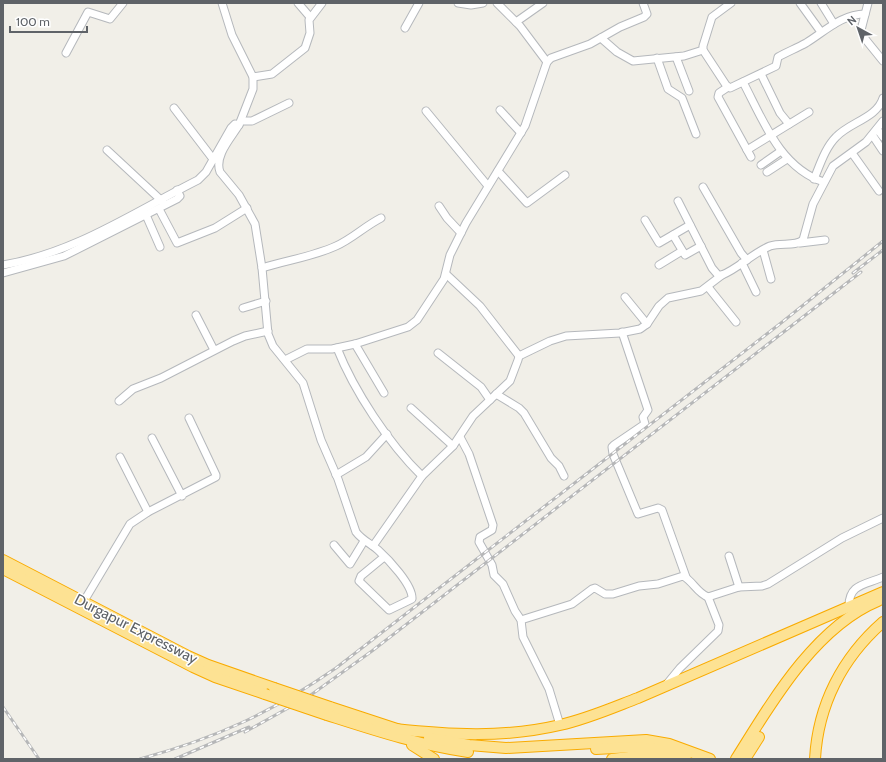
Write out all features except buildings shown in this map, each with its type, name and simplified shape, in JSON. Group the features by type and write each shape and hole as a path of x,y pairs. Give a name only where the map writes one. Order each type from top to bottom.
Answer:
{"highway":[{"name":"Durgapur Expressway","path":"3,560 208,665 270,691"},
{"name":"Durgapur Expressway","path":"3,569 193,667 215,677 270,691"},
{"path":"394,733 476,735 511,733 560,725 610,710 883,592"},
{"path":"736,759 791,678 816,646 855,613 883,599"},
{"path":"745,759 793,684 819,652 848,626 883,605"},
{"path":"815,759 820,721 828,695 841,670 855,650 883,622"},
{"path":"270,691 445,749 484,753 520,754 633,747 656,749 685,759"},
{"path":"394,733 434,759"},
{"path":"394,733 488,747 530,748 619,740 646,740 669,744 710,759"},
{"path":"612,759 638,756 685,759"}],"street":[{"path":"66,53 88,12 110,19 123,3"},
{"path":"222,3 232,35 254,77 253,90 240,123 224,149 218,167 220,172 247,208 255,224 262,268 268,331 273,346 303,383 321,440 336,475 356,532 384,557 408,586 412,595 412,599 388,610 359,581 361,576 384,557"},
{"path":"298,3 310,17"},
{"path":"254,77 272,74 306,48 309,42 310,17 322,3"},
{"path":"405,28 420,3"},
{"path":"458,3 471,5 483,3"},
{"path":"498,3 516,22 547,62"},
{"path":"516,22 543,3"},
{"path":"285,360 307,349 337,348 355,344 408,327 413,324 436,294 446,274 448,259 461,232 521,134 547,62 551,58 590,44 646,16 643,3"},
{"path":"728,87 703,50 703,41 712,17 731,3"},
{"path":"800,3 820,33"},
{"path":"821,3 834,24"},
{"path":"868,3 861,26 862,35 883,61"},
{"path":"752,157 718,97 719,93 728,87 733,87 776,66 778,57 808,42 834,24 852,15 865,14"},
{"path":"601,38 617,52 630,60 676,57 703,50"},
{"path":"676,57 689,91"},
{"path":"657,58 668,89 682,98 696,134"},
{"path":"761,74 780,113 789,124"},
{"path":"743,82 771,134 787,159 806,175 819,181"},
{"path":"800,243 805,236 808,217 826,152 834,139 848,126 877,110 883,98"},
{"path":"3,265 46,254 89,238 202,177 231,128 235,124 252,121 289,103"},
{"path":"174,108 214,159"},
{"path":"426,110 488,186"},
{"path":"500,110 521,134"},
{"path":"747,150 809,112"},
{"path":"819,181 837,161 852,153 872,136 883,121"},
{"path":"877,129 883,137"},
{"path":"872,136 883,151"},
{"path":"107,150 166,205"},
{"path":"761,165 781,151"},
{"path":"852,153 879,191"},
{"path":"767,172 787,159"},
{"path":"498,170 528,203 565,175"},
{"path":"703,187 744,258 756,292"},
{"path":"3,273 64,256 166,205 179,197 177,190"},
{"path":"678,201 701,246 718,274"},
{"path":"439,206 449,221 461,232"},
{"path":"159,209 177,243 215,228 247,208"},
{"path":"146,215 160,247"},
{"path":"262,268 287,260 312,256 335,246 381,218"},
{"path":"645,220 659,243 690,225"},
{"path":"673,235 685,255 701,246"},
{"path":"517,354 566,336 622,332 640,329 659,306 668,298 696,293 708,287 718,274 744,258 775,244 826,240"},
{"path":"763,250 771,279"},
{"path":"659,266 682,251"},
{"path":"446,274 480,306 517,354"},
{"path":"708,287 736,322"},
{"path":"625,297 646,323"},
{"path":"243,308 266,301"},
{"path":"196,315 214,350"},
{"path":"119,401 133,389 154,381 239,338 268,331"},
{"path":"622,332 648,410 643,417 645,424 614,445 612,447 613,454 638,514 658,508 662,510 686,577 700,592 708,597 719,625 718,631 680,668 666,685"},
{"path":"355,344 384,394"},
{"path":"337,348 349,377 387,434 420,474"},
{"path":"438,353 487,396"},
{"path":"334,545 350,564 369,544 420,474 460,437 469,420 487,396 496,394 510,381 517,354"},
{"path":"496,394 524,413 551,458 559,466 564,476"},
{"path":"411,408 451,444"},
{"path":"84,602 130,524 148,512 214,480 216,475 189,418"},
{"path":"336,475 366,457 387,434"},
{"path":"460,437 469,454 493,525 492,530 480,537 479,542 492,565 494,575 503,584 515,611 521,620 523,637 549,689 560,725"},
{"path":"152,438 182,496"},
{"path":"120,457 148,512"},
{"path":"708,597 738,587 762,586 768,584 842,538 883,518"},
{"path":"729,556 738,587"},
{"path":"521,620 572,604 595,588 605,594 613,594 639,586 658,584 679,576 686,577"},
{"path":"849,606 850,594 854,589 883,577"}],"railway":[{"path":"140,759 194,742 242,722 289,698 336,668 781,323 883,241"},
{"path":"853,273 883,250"},
{"path":"245,732 308,697 372,651 861,272"},
{"path":"3,707 39,759"},
{"path":"175,759 249,727"}]}
